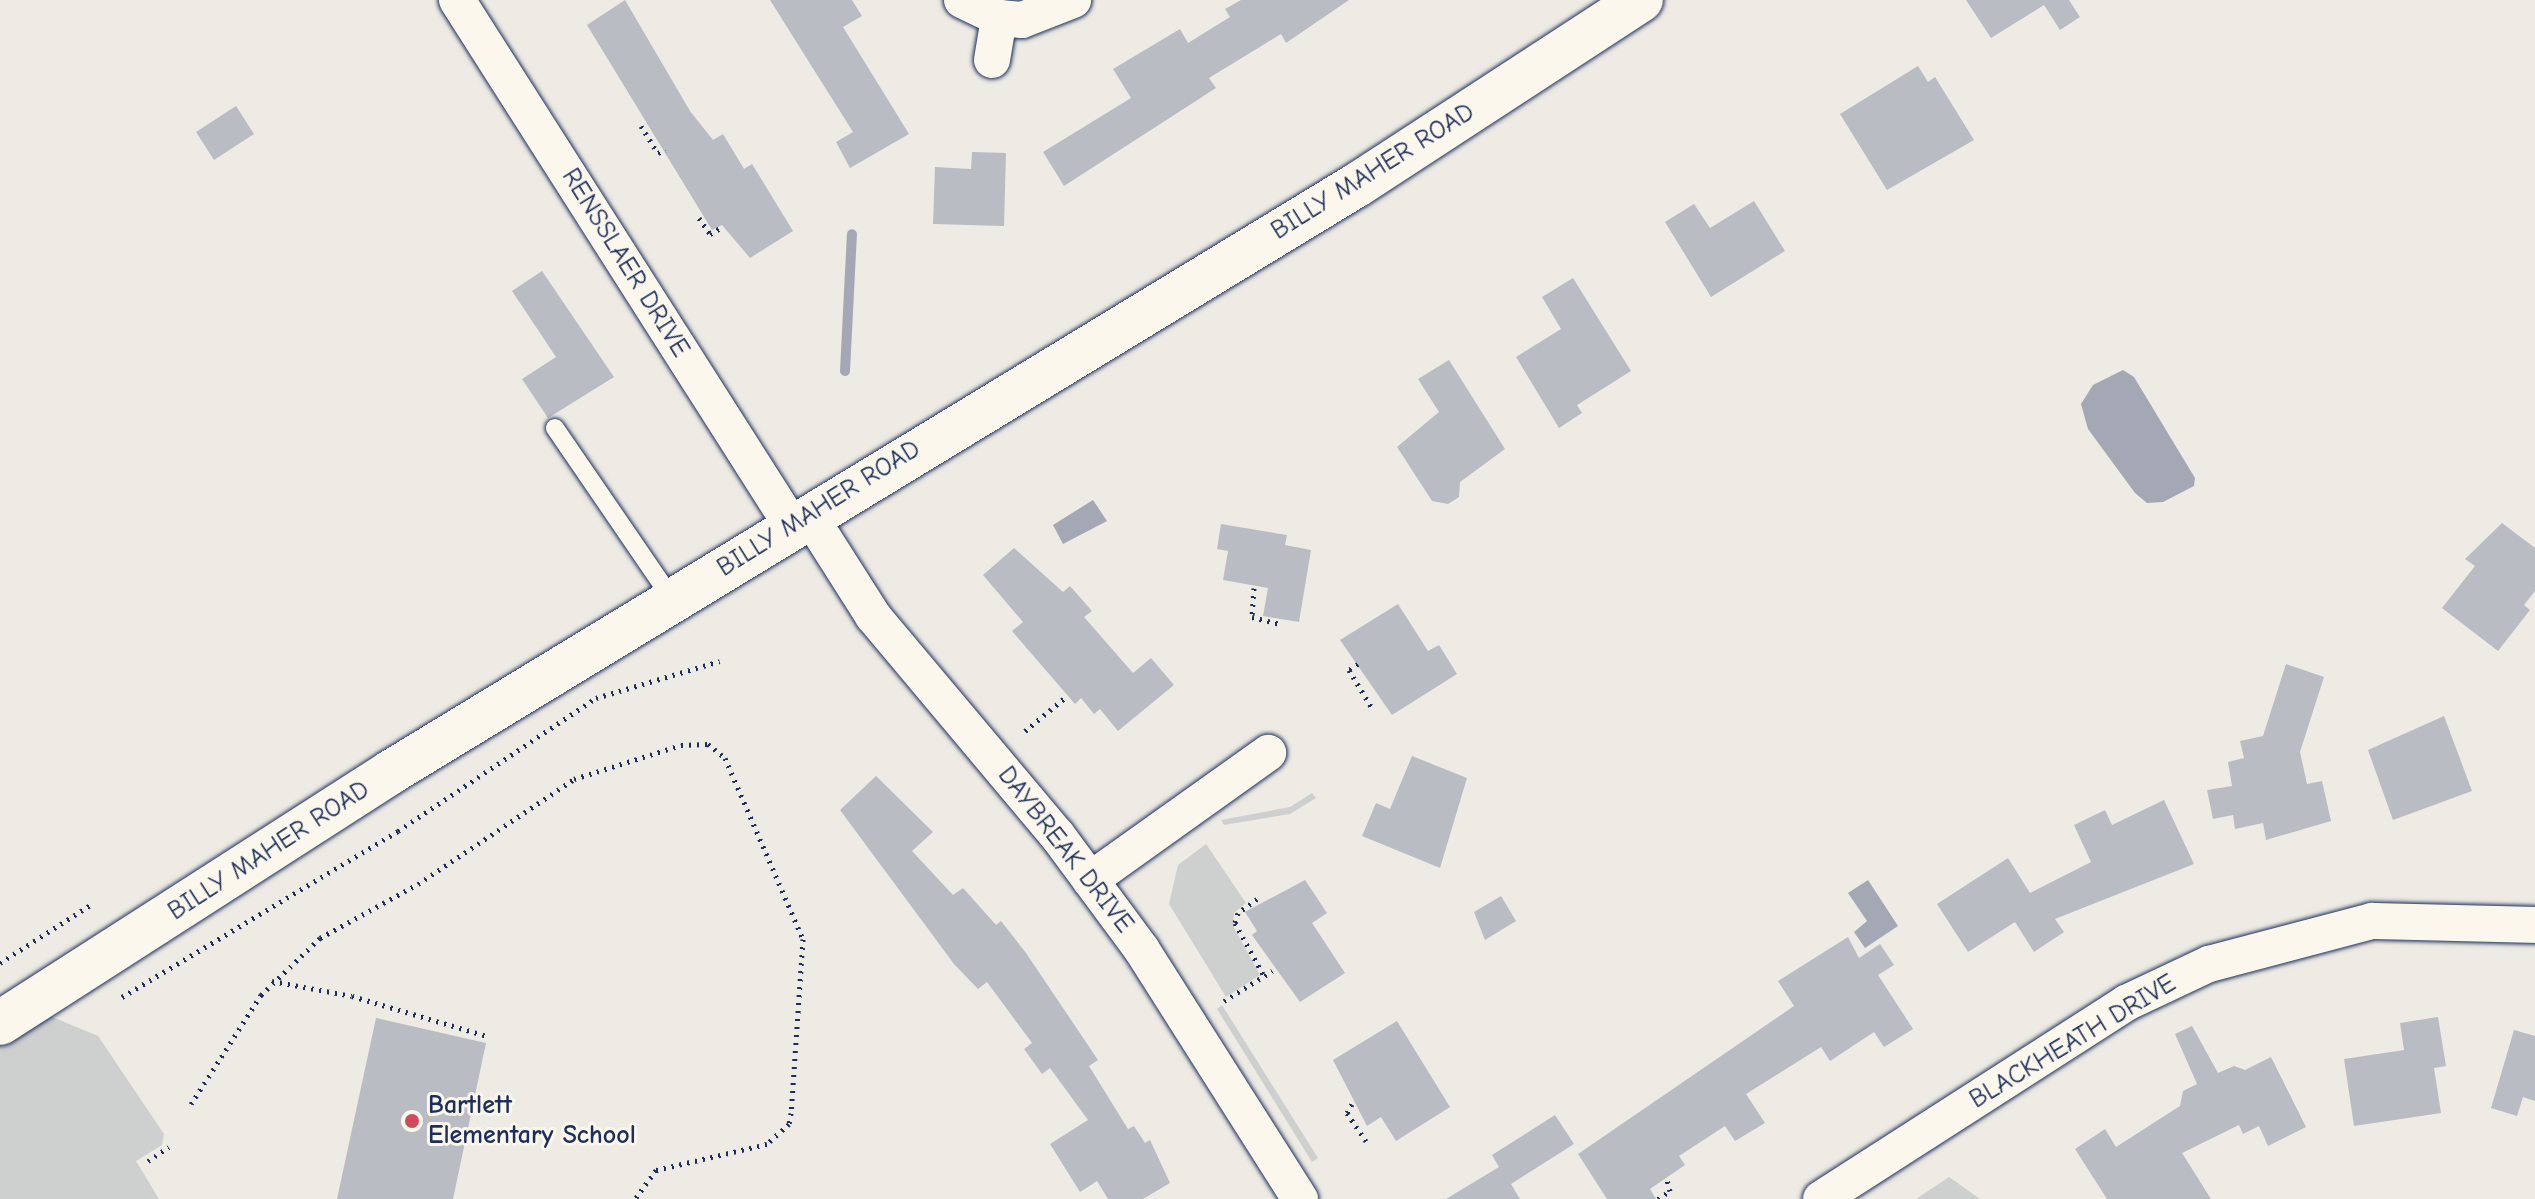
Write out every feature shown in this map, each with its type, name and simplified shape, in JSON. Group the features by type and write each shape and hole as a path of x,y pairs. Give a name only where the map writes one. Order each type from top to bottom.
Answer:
{"main road":[{"name":"BILLY MAHER ROAD","path":"0,1023 672,599 1357,185 1641,0"}],"street":[{"name":"RENSSLAER DRIVE","path":"457,0 801,521"},
{"path":"962,0 999,18 1032,17 1073,0"},
{"path":"992,60 999,18"},
{"name":"DAYBREAK DRIVE","path":"801,521 873,616 1090,880 1142,950 1300,1199"},
{"path":"1090,880 1268,753"},
{"name":"BLACKHEATH DRIVE","path":"1821,1199 2118,1008 2209,964 2372,921 2535,925"}],"lane":[{"path":"555,428 672,599"}],"path":[{"path":"641,126 658,153 665,150"},
{"path":"699,218 710,234 722,227"},
{"path":"1254,588 1252,617 1280,624"},
{"path":"122,997 398,831 596,698 720,661"},
{"path":"1358,664 1349,670 1372,708"},
{"path":"1025,731 1067,696"},
{"path":"191,1104 272,981 320,938 418,884 574,779 681,745 708,744 725,758 803,939 791,1113 789,1124 767,1144 669,1165 648,1176 635,1199"},
{"path":"1257,899 1238,913 1235,923 1264,976"},
{"path":"0,963 92,904"},
{"path":"1224,1001 1272,971"},
{"path":"272,981 300,991 352,996 487,1036"},
{"path":"1352,1104 1347,1113 1366,1141"},
{"path":"148,1161 169,1147"},
{"path":"1658,1199 1670,1191 1667,1180"}],"shaded area":[{"path":"2123,370 2134,377 2195,478 2194,486 2163,502 2147,503 2135,493 2088,429 2081,404 2093,385"},
{"path":"1093,500 1107,521 1063,544 1053,525"},
{"path":"1312,793 1316,798 1290,814 1224,825 1221,820 1290,807"},
{"path":"1206,844 1246,903 1234,913 1233,926 1260,975 1226,997 1169,904 1178,865"},
{"path":"1868,880 1898,926 1865,948 1854,932 1867,921 1848,893"},
{"path":"1222,1005 1318,1158 1312,1162 1217,1009"},
{"path":"50,1016 98,1036 164,1134 162,1145 136,1161 159,1199 0,1199 0,1041"},
{"path":"1949,1177 1980,1199 1916,1199"}],"building":[{"path":"625,0 690,111 713,140 723,134 744,169 752,164 793,231 750,258 722,225 712,230 587,25"},
{"path":"770,0 852,0 862,16 843,27 909,134 850,168 836,142 853,132"},
{"path":"1241,0 1349,0 1286,43 1281,34 1209,78 1216,88 1064,186 1043,152 1131,98 1113,69 1180,29 1188,43 1230,17 1225,9"},
{"path":"1966,0 2069,0 2080,17 2060,30 2044,5 1991,38"},
{"path":"1918,66 1928,82 1935,77 1974,140 1887,190 1840,114"},
{"path":"236,106 254,134 214,160 196,132"},
{"path":"972,152 1006,153 1004,226 933,224 935,167 971,169"},
{"path":"1754,201 1785,251 1711,297 1665,222 1694,204 1710,228"},
{"path":"542,271 614,377 548,418 522,379 556,357 512,291"},
{"path":"1573,278 1631,371 1577,405 1582,413 1559,428 1516,357 1561,329 1542,297"},
{"path":"1449,360 1505,449 1460,482 1459,497 1448,504 1432,501 1397,447 1439,412 1418,379"},
{"path":"2502,523 2535,548 2535,591 2524,605 2530,610 2498,651 2442,608 2475,566 2465,559"},
{"path":"1221,524 1287,535 1285,545 1311,550 1299,622 1263,616 1268,588 1223,580 1228,551 1217,549"},
{"path":"1014,548 1063,592 1070,586 1092,611 1084,617 1133,673 1151,658 1174,685 1118,731 1100,709 1094,714 1081,698 1075,704 1012,631 1023,622 983,575"},
{"path":"1398,604 1428,651 1439,645 1457,674 1392,715 1340,640"},
{"path":"2286,664 2324,677 2300,752 2307,784 2322,781 2331,821 2266,840 2263,823 2235,829 2233,815 2213,819 2207,790 2232,786 2228,762 2244,758 2240,741 2263,736"},
{"path":"2444,716 2472,791 2393,820 2368,750"},
{"path":"1412,756 1467,778 1440,868 1362,836 1376,803 1390,809"},
{"path":"876,776 933,832 912,851 953,895 963,888 996,925 1001,921 1026,953 1098,1060 1089,1066 1128,1129 1134,1126 1145,1143 1150,1140 1170,1183 1143,1199 1108,1199 1097,1181 1080,1192 1050,1144 1088,1120 1050,1068 1042,1074 1024,1049 1032,1043 987,982 978,989 954,964 840,810"},
{"path":"2164,800 2194,864 2055,919 2064,932 2034,952 2015,922 1968,952 1937,904 2008,858 2030,893 2091,862 2074,825 2105,810 2112,825"},
{"path":"1305,880 1327,913 1312,923 1345,973 1300,1002 1252,935 1257,931 1245,912"},
{"path":"1501,896 1516,921 1485,940 1474,912"},
{"path":"1848,937 1859,958 1880,944 1894,965 1878,975 1913,1029 1884,1047 1874,1032 1830,1061 1821,1047 1746,1094 1765,1123 1735,1141 1725,1126 1679,1156 1685,1165 1650,1189 1656,1199 1607,1199 1578,1154 1794,1006 1778,981"},
{"path":"2438,1017 2446,1066 2434,1068 2441,1113 2354,1126 2344,1059 2404,1050 2400,1023"},
{"name":"Bartlett Elementary School","path":"376,1018 486,1043 453,1199 337,1199"},
{"path":"1397,1021 1450,1107 1396,1141 1381,1117 1367,1126 1333,1060"},
{"path":"2192,1026 2218,1073 2234,1066 2245,1070 2271,1057 2306,1127 2268,1146 2259,1126 2243,1134 2239,1125 2182,1153 2211,1199 2107,1199 2075,1149 2105,1129 2116,1147 2180,1106 2183,1091 2197,1084 2175,1034"},
{"path":"2514,1030 2535,1036 2535,1101 2523,1097 2517,1116 2491,1108"},
{"path":"1555,1115 1574,1144 1511,1184 1520,1199 1446,1199 1499,1167 1492,1155"}],"waterway":[{"path":"845,371 852,234"}],"place":[{"name":"Bartlett Elementary School","path":"412,1121"}]}
